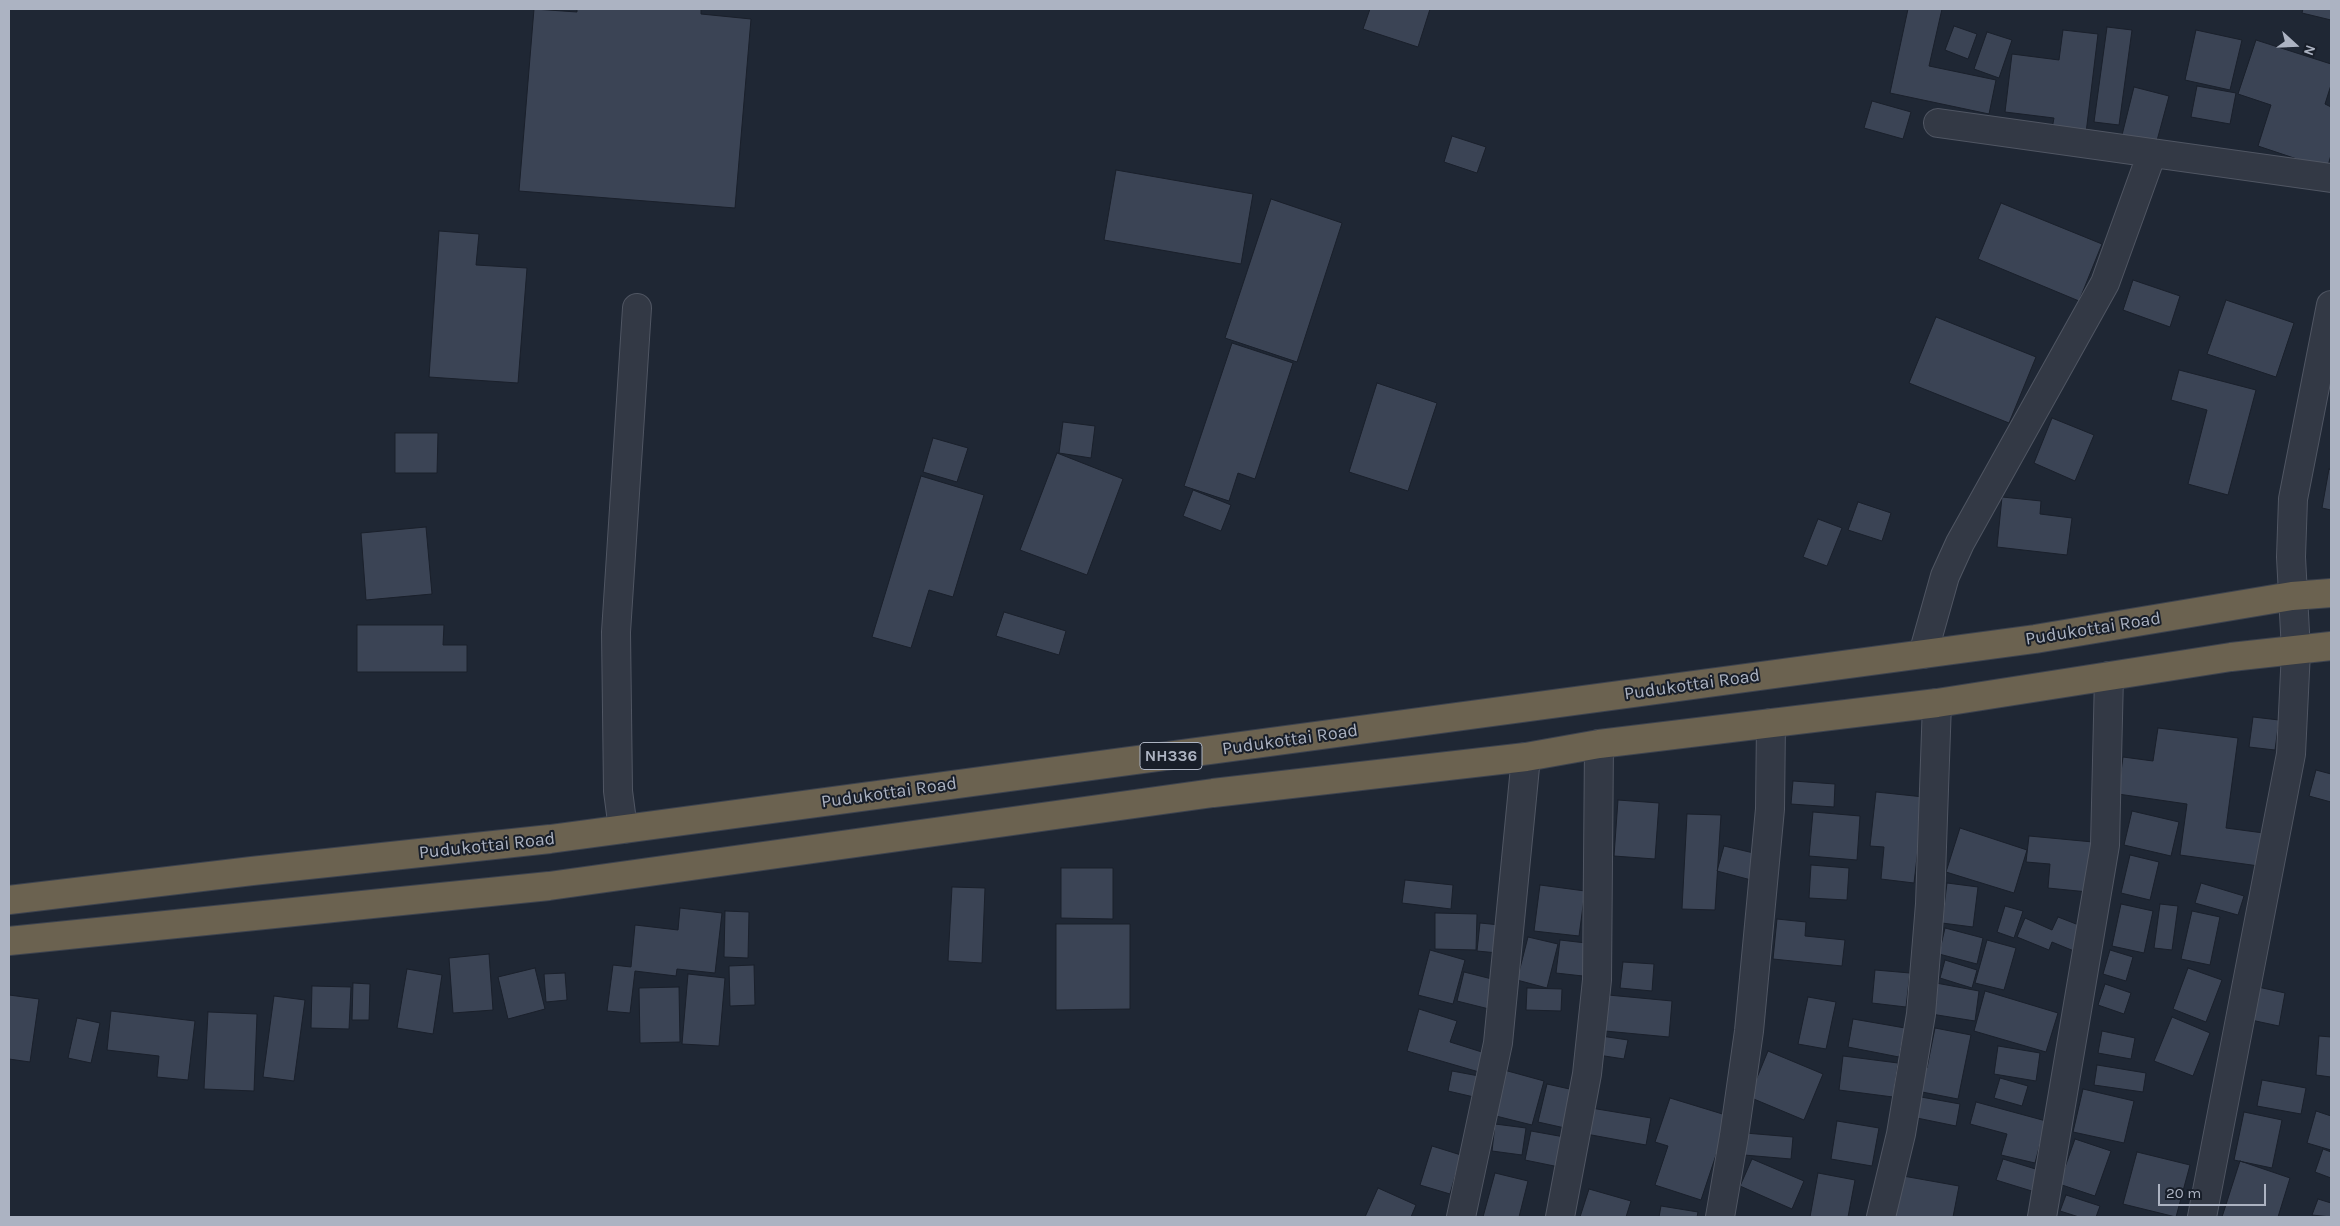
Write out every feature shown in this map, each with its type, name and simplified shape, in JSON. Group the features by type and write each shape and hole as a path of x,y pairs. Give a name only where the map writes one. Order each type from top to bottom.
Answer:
{"highway":[{"name":"Pudukottai Road","path":"9,900 262,870 550,840 2035,639 2292,596 2331,593"},
{"name":"NH336","path":"9,941 549,886 1213,793 1526,756 1599,744 1937,703 2232,657 2331,646"}],"street":[{"path":"1938,123 2331,178"},
{"path":"1923,654 1945,576 1960,544 2105,283 2152,153"},
{"path":"2202,1217 2291,754 2296,651 2291,557 2293,499 2331,305"},
{"path":"623,829 618,791 616,632 636,308"},
{"path":"2042,1217 2105,845 2109,676"},
{"path":"1881,1217 1901,1134 1921,1014 1930,904 1937,703"},
{"path":"1720,1217 1749,1032 1770,809 1771,723"},
{"path":"1560,1217 1587,1074 1596,980 1599,744"},
{"path":"1461,1217 1498,1043 1526,756"}],"building":[{"path":"534,9 577,12 577,9 701,9 701,14 751,19 735,208 519,191"},
{"path":"1370,9 1430,9 1418,47 1363,29"},
{"path":"1908,9 1942,9 1929,66 1996,80 1989,114 1890,93"},
{"path":"2303,9 2331,9 2331,20 2302,13"},
{"path":"1954,26 1977,34 1968,59 1945,50"},
{"path":"2107,27 2132,30 2119,125 2094,122"},
{"path":"2063,30 2098,34 2086,133 2052,129 2054,118 2005,112 2012,54 2059,60"},
{"path":"2196,30 2242,40 2230,90 2185,80"},
{"path":"1987,32 2012,40 1999,78 1974,69"},
{"path":"2256,40 2331,64 2331,85 2325,104 2331,107 2331,155 2327,169 2258,146 2271,105 2238,94"},
{"path":"2197,86 2236,93 2230,124 2191,117"},
{"path":"2134,87 2169,96 2155,148 2121,139"},
{"path":"1872,101 1911,112 1903,139 1864,128"},
{"path":"1452,136 1486,147 1477,173 1444,162"},
{"path":"1116,170 1253,194 1241,264 1104,240"},
{"path":"1271,199 1342,223 1297,362 1225,338"},
{"path":"2001,203 2102,244 2079,301 1978,259"},
{"path":"439,231 479,234 476,265 527,268 518,383 429,377"},
{"path":"2133,280 2180,296 2170,327 2123,310"},
{"path":"2226,300 2294,323 2276,377 2207,354"},
{"path":"1936,317 2036,357 2009,423 1909,383"},
{"path":"1232,343 1293,363 1255,479 1238,473 1229,501 1184,486"},
{"path":"2179,370 2256,390 2228,495 2188,484 2207,410 2171,400"},
{"path":"1377,383 1437,403 1408,491 1349,472"},
{"path":"2052,418 2094,435 2075,481 2034,463"},
{"path":"1063,422 1095,426 1091,458 1059,453"},
{"path":"395,433 438,433 437,473 395,473"},
{"path":"933,438 968,448 957,482 923,472"},
{"path":"1057,453 1123,479 1087,575 1020,550"},
{"path":"2329,469 2331,470 2331,510 2322,508"},
{"path":"921,476 984,495 953,597 929,590 911,648 872,637"},
{"path":"1193,490 1231,505 1221,531 1183,516"},
{"path":"2002,497 2041,501 2040,514 2072,518 2067,555 1997,547"},
{"path":"1858,502 1891,513 1882,541 1848,530"},
{"path":"1818,519 1842,528 1827,566 1803,557"},
{"path":"426,527 432,594 366,600 361,533"},
{"path":"1004,612 1066,631 1059,655 996,636"},
{"path":"357,625 444,625 443,645 467,645 467,672 357,672"},
{"path":"2253,717 2279,720 2275,750 2249,747"},
{"path":"2158,728 2238,738 2226,828 2271,834 2266,867 2180,855 2187,804 2118,794 2123,757 2153,761"},
{"path":"2316,770 2331,774 2331,802 2309,796"},
{"path":"1793,781 1835,784 1834,807 1791,804"},
{"path":"1876,792 1924,797 1914,883 1881,879 1884,847 1870,846"},
{"path":"1618,800 1659,803 1655,859 1614,856"},
{"path":"2132,811 2179,822 2171,856 2124,845"},
{"path":"1813,812 1860,816 1857,860 1809,856"},
{"path":"1687,814 1721,815 1715,910 1682,909"},
{"path":"1960,828 2027,850 2014,893 1946,872"},
{"path":"2029,836 2093,842 2088,892 2048,888 2050,864 2026,862"},
{"path":"1724,846 1762,855 1755,881 1717,871"},
{"path":"2130,855 2159,862 2150,900 2121,893"},
{"path":"1811,865 1849,868 1847,900 1809,898"},
{"path":"1061,868 1113,868 1113,919 1061,918"},
{"path":"1405,880 1453,885 1451,909 1402,903"},
{"path":"1947,883 1978,887 1973,927 1942,923"},
{"path":"2201,883 2244,896 2238,915 2195,903"},
{"path":"1540,885 1585,891 1579,936 1534,931"},
{"path":"952,887 985,888 982,963 948,961"},
{"path":"2121,904 2153,911 2144,953 2112,946"},
{"path":"2160,904 2178,906 2172,950 2154,948"},
{"path":"2005,906 2023,911 2014,938 1997,932"},
{"path":"680,908 722,913 715,973 677,969 676,976 635,971 630,1013 607,1011 613,965 631,967 635,925 678,930"},
{"path":"725,911 749,912 748,958 724,957"},
{"path":"2192,911 2220,917 2210,965 2181,959"},
{"path":"1435,913 1477,914 1476,950 1435,949"},
{"path":"2058,917 2084,927 2074,951 2052,942 2049,950 2017,937 2025,918 2052,930"},
{"path":"1777,919 1806,922 1805,936 1845,940 1842,966 1773,959"},
{"path":"1480,923 1500,925 1498,953 1477,951"},
{"path":"1056,924 1130,924 1130,1009 1056,1010"},
{"path":"1945,928 1983,938 1977,964 1939,954"},
{"path":"1528,937 1558,944 1547,988 1517,980"},
{"path":"1560,940 1586,943 1583,976 1556,973"},
{"path":"1987,940 2016,948 2004,990 1975,983"},
{"path":"1430,950 1465,960 1453,1004 1418,995"},
{"path":"2110,950 2133,957 2126,981 2103,974"},
{"path":"489,954 493,1010 453,1013 449,958"},
{"path":"1945,960 1977,970 1972,988 1940,978"},
{"path":"1623,962 1654,964 1652,991 1620,988"},
{"path":"754,965 755,1005 730,1006 729,966"},
{"path":"535,968 545,1009 508,1019 498,977"},
{"path":"2188,968 2222,980 2206,1022 2173,1009"},
{"path":"407,969 442,975 433,1034 397,1028"},
{"path":"1875,970 1910,973 1906,1007 1872,1003"},
{"path":"1464,972 1496,980 1489,1009 1457,1001"},
{"path":"565,973 567,1000 546,1002 544,974"},
{"path":"688,974 725,978 719,1046 682,1044"},
{"path":"353,983 370,984 369,1020 352,1020"},
{"path":"1936,983 1979,991 1975,1021 1931,1014"},
{"path":"2105,984 2131,993 2124,1014 2098,1005"},
{"path":"312,986 351,987 349,1029 311,1028"},
{"path":"679,987 680,1042 640,1043 639,988"},
{"path":"2258,987 2285,993 2279,1026 2251,1020"},
{"path":"1527,988 1562,989 1561,1011 1526,1010"},
{"path":"1985,991 2058,1013 2046,1052 1974,1031"},
{"path":"9,995 39,999 30,1062 9,1059"},
{"path":"1608,995 1672,1001 1669,1037 1605,1031"},
{"path":"274,996 305,1000 294,1081 263,1077"},
{"path":"1808,997 1836,1002 1826,1049 1798,1044"},
{"path":"1419,1009 1457,1021 1450,1042 1485,1053 1479,1072 1407,1051"},
{"path":"111,1011 195,1021 188,1080 157,1077 159,1056 107,1050"},
{"path":"208,1012 257,1014 254,1091 204,1089"},
{"path":"2172,1017 2210,1033 2193,1076 2154,1061"},
{"path":"77,1018 100,1023 91,1063 68,1058"},
{"path":"1853,1019 1905,1028 1899,1057 1848,1047"},
{"path":"1935,1028 1971,1035 1958,1099 1917,1091 1922,1067 1927,1068"},
{"path":"2102,1031 2135,1038 2131,1059 2098,1053"},
{"path":"1601,1036 1628,1040 1624,1059 1598,1055"},
{"path":"2319,1036 2331,1037 2331,1077 2316,1075"},
{"path":"1998,1046 2040,1053 2036,1081 1994,1074"},
{"path":"1768,1051 1823,1074 1804,1120 1749,1097"},
{"path":"1843,1056 1898,1063 1893,1097 1839,1090"},
{"path":"2097,1065 2146,1073 2143,1092 2094,1085"},
{"path":"1504,1070 1544,1081 1532,1125 1492,1115"},
{"path":"1452,1071 1479,1076 1474,1097 1448,1091"},
{"path":"2000,1078 2028,1086 2022,1106 1994,1098"},
{"path":"2262,1080 2306,1088 2301,1114 2257,1106"},
{"path":"1547,1084 1574,1090 1565,1128 1538,1122"},
{"path":"2083,1089 2134,1101 2124,1143 2073,1132"},
{"path":"1921,1097 1960,1104 1956,1126 1917,1118"},
{"path":"1670,1098 1729,1116 1701,1200 1655,1185 1668,1146 1655,1142"},
{"path":"1976,1102 2046,1121 2035,1163 2001,1155 2007,1134 1970,1124"},
{"path":"1591,1108 1651,1118 1646,1145 1586,1134"},
{"path":"2316,1111 2331,1116 2331,1150 2307,1143"},
{"path":"2244,1112 2282,1120 2272,1168 2234,1160"},
{"path":"1837,1121 1879,1128 1872,1166 1831,1159"},
{"path":"1495,1124 1526,1128 1522,1155 1492,1151"},
{"path":"1531,1131 1570,1138 1564,1168 1525,1160"},
{"path":"1745,1133 1793,1137 1791,1159 1744,1155"},
{"path":"2075,1139 2111,1151 2095,1196 2059,1184"},
{"path":"1432,1146 1461,1155 1450,1194 1420,1185"},
{"path":"2323,1149 2331,1152 2331,1178 2315,1172"},
{"path":"2137,1152 2190,1165 2176,1217 2123,1204"},
{"path":"1752,1159 1804,1181 1792,1209 1740,1186"},
{"path":"2003,1159 2042,1171 2035,1192 1996,1180"},
{"path":"2240,1161 2290,1178 2278,1217 2222,1217"},
{"path":"1495,1173 1528,1181 1519,1217 1483,1217"},
{"path":"1818,1173 1855,1180 1848,1217 1810,1217"},
{"path":"1903,1176 1959,1186 1953,1217 1895,1217"},
{"path":"1378,1188 1416,1205 1411,1217 1365,1217"},
{"path":"1589,1189 1631,1201 1626,1217 1580,1217"},
{"path":"2066,1195 2100,1206 2096,1217 2079,1217 2060,1211"},
{"path":"2318,1199 2331,1203 2331,1217 2312,1215"},
{"path":"1661,1206 1698,1212 1697,1217 1659,1217"}]}
